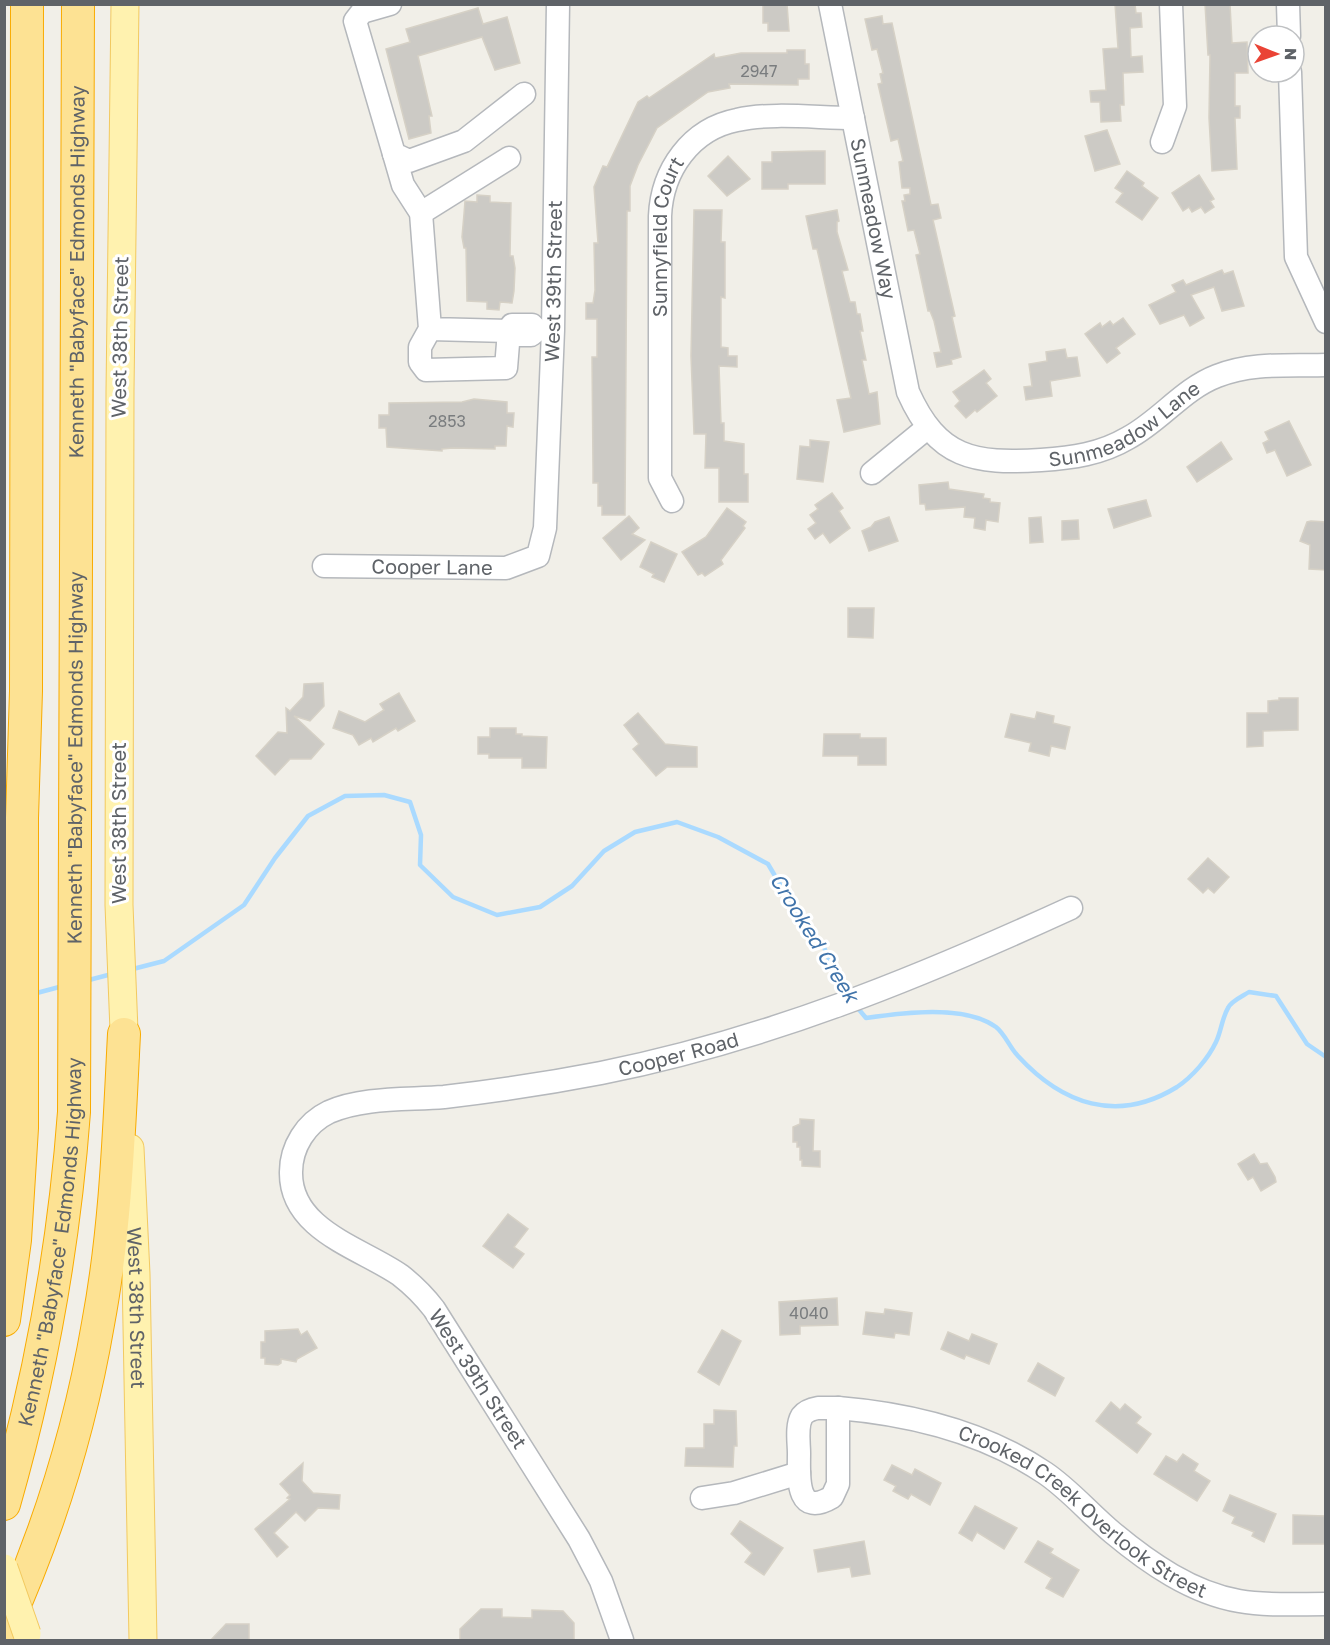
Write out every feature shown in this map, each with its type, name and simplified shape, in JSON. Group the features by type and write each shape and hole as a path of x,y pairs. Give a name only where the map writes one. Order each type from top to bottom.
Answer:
{"highway":[{"name":"Kenneth \"Babyface\" Edmonds Highway","path":"4,1320 18,1203 22,1067 22,818 26,692 27,4"},
{"name":"Kenneth \"Babyface\" Edmonds Highway","path":"4,1504 33,1400 54,1295 71,1149 75,1050 76,920 78,4"},
{"path":"4,594 9,682 22,818"},
{"path":"20,1634 34,1556 81,1409 93,1354 114,1206 124,1034"}],"main road":[{"name":"West 38th Street","path":"125,4 119,414 119,905 136,1274 143,1641"},
{"path":"4,1568 20,1634"}],"street":[{"path":"390,4 362,12 355,21 403,185 421,213 430,329 420,347 420,362 426,370 506,368 509,331"},
{"name":"West 39th Street","path":"538,556 544,528 545,330 558,4"},
{"name":"Sunmeadow Way","path":"830,4 908,392 927,428"},
{"path":"1162,142 1175,106 1172,4"},
{"path":"1288,4 1289,24"},
{"path":"1290,84 1296,256 1326,322"},
{"path":"394,154 409,161 464,141 524,94"},
{"name":"Sunnyfield Court","path":"672,501 660,478 660,210 663,189 670,171 690,144 712,129 731,121 751,118 853,118"},
{"path":"421,213 509,158"},
{"path":"430,329 509,331 513,335 531,335 545,330"},
{"name":"Sunmeadow Lane","path":"927,428 952,448 983,460 1010,462 1078,457 1128,439 1189,391 1220,375 1254,366 1326,365"},
{"path":"872,473 927,428"},
{"name":"Cooper Lane","path":"324,566 506,568 538,556"},
{"name":"Cooper Road","path":"292,1161 301,1136 315,1121 326,1114 351,1106 480,1092 601,1073 723,1044 874,994 1071,908"},
{"name":"West 39th Street","path":"292,1161 290,1174 296,1200 312,1222 400,1275 421,1293 442,1320 579,1539 601,1581 622,1641"},
{"name":"Crooked Creek Overlook Street","path":"799,1473 799,1424 802,1417 815,1408 884,1413 928,1422 980,1440 1014,1455 1063,1486 1099,1521 1142,1555 1202,1590 1251,1603 1326,1604"},
{"path":"702,1498 734,1493 799,1473 800,1491 809,1501 821,1502 835,1493 838,1408"}],"building":[{"path":"763,4 787,4 789,31 768,31 768,23 763,23"},
{"path":"1115,4 1135,4 1136,13 1141,13 1142,27 1130,28 1131,57 1142,56 1143,72 1123,73 1124,105 1120,105 1121,121 1101,122 1100,102 1091,102 1090,91 1106,90 1103,49 1118,48"},
{"path":"1205,4 1230,4 1232,43 1246,42 1246,73 1235,73 1235,106 1240,106 1240,118 1235,118 1237,169 1212,171 1209,118 1210,55 1208,55"},
{"path":"478,8 483,24 507,17 520,63 495,70 482,37 418,56 432,116 429,116 431,133 409,139 386,49 410,42 406,29"},
{"path":"882,16 883,24 892,23 931,205 938,204 941,218 933,220 955,316 952,317 961,357 951,360 952,364 937,367 934,353 941,352 934,321 928,311 916,255 920,254 914,230 908,231 902,201 905,201 904,195 910,194 910,188 902,188 899,162 903,161 898,139 891,141 878,84 882,83 880,74 883,73 877,49 872,50 865,19"},
{"path":"787,50 805,50 805,64 809,64 809,79 798,79 798,85 729,84 730,88 708,92 657,128 638,165 630,186 630,211 627,211 625,515 602,515 602,506 598,506 598,483 593,483 592,357 597,357 597,319 586,319 586,303 593,303 594,243 598,243 594,187 603,166 607,167 638,102 647,96 649,98 714,54 715,58 741,53 787,53"},
{"path":"1107,130 1120,164 1095,171 1085,136"},
{"path":"825,151 825,184 788,184 788,189 762,189 762,162 772,162 772,152"},
{"path":"728,156 750,179 727,196 708,176"},
{"path":"1127,171 1144,183 1142,186 1158,198 1142,220 1116,202 1123,193 1115,188"},
{"path":"1199,175 1214,199 1210,201 1214,207 1205,213 1201,207 1192,212 1189,207 1183,211 1172,193"},
{"path":"477,195 490,196 490,202 511,203 510,256 513,256 515,268 514,291 512,303 500,302 499,310 487,309 487,302 467,301 466,248 464,248 462,237 465,201 477,202"},
{"path":"694,210 722,210 721,242 725,242 725,298 721,297 721,347 728,348 728,356 737,356 737,367 719,366 721,423 724,423 724,441 744,444 744,474 748,474 748,502 719,502 719,468 705,468 706,434 694,434 691,356"},
{"path":"837,210 839,221 837,232 848,270 842,271 850,302 855,302 857,314 860,314 863,331 860,331 866,360 862,360 869,394 877,392 880,424 844,432 837,400 851,398 817,249 813,249 806,216"},
{"path":"1222,270 1224,274 1233,271 1244,306 1222,311 1214,287 1191,295 1204,318 1190,326 1184,315 1160,324 1149,305 1176,292 1172,285 1183,280 1186,285"},
{"path":"1123,318 1135,334 1116,348 1120,353 1107,363 1085,334 1100,323 1102,327 1110,321 1113,325"},
{"path":"1065,349 1067,358 1077,357 1080,376 1050,381 1052,396 1026,400 1024,387 1032,386 1029,364 1047,361 1046,352"},
{"path":"984,370 991,379 986,383 997,396 966,418 955,406 960,401 953,392"},
{"path":"474,399 507,402 507,413 514,413 513,427 507,426 506,446 495,446 495,449 453,448 442,449 442,451 387,447 386,428 379,428 379,415 389,415 389,403 462,402"},
{"path":"1289,421 1311,465 1287,476 1275,450 1267,453 1263,443 1269,440 1265,432"},
{"path":"810,440 829,442 823,482 797,479 800,446 810,447"},
{"path":"1221,442 1232,459 1197,482 1187,467"},
{"path":"948,482 949,489 984,494 983,498 990,499 990,502 1000,503 998,522 986,520 985,530 974,528 975,518 964,517 965,507 926,510 925,504 920,504 919,485"},
{"path":"832,493 843,508 839,511 850,528 830,543 823,533 815,539 808,529 816,523 810,515 818,509 815,505"},
{"path":"1146,500 1151,516 1114,528 1108,509"},
{"path":"727,508 746,522 743,526 745,528 721,560 723,564 705,576 702,573 698,575 682,552 706,537"},
{"path":"629,516 639,528 632,534 645,540 621,560 603,538"},
{"path":"889,517 898,541 869,551 862,531 871,527 875,522"},
{"path":"1041,517 1043,542 1030,543 1029,518"},
{"path":"1078,520 1079,539 1062,540 1062,521"},
{"path":"1307,522 1326,522 1326,570 1309,569 1310,545 1300,541"},
{"path":"651,542 677,554 664,582 652,577 654,574 640,567"},
{"path":"848,608 874,608 873,638 848,637"},
{"path":"323,683 324,706 310,721 294,716 324,744 311,759 290,759 275,775 256,756 278,732 287,733 286,708 290,711 303,697 304,684"},
{"path":"399,693 415,721 398,731 396,728 373,742 371,738 359,745 353,735 333,728 339,711 365,722 384,710 380,704"},
{"path":"1279,698 1298,698 1298,730 1263,731 1263,746 1247,747 1247,713 1268,713 1268,701 1279,700"},
{"path":"1037,712 1054,716 1053,723 1070,727 1065,749 1051,746 1049,756 1029,751 1031,743 1005,737 1011,714 1035,719"},
{"path":"638,713 665,744 697,747 697,767 667,767 656,776 633,749 639,744 624,725"},
{"path":"490,728 516,728 516,734 522,734 522,736 547,737 546,768 522,768 522,758 489,758 489,754 478,754 478,737 490,737"},
{"path":"824,734 860,734 860,738 886,738 886,765 858,765 858,756 823,756"},
{"path":"1208,858 1229,877 1214,893 1208,888 1203,893 1188,879"},
{"path":"800,1119 814,1120 813,1151 820,1151 820,1167 802,1166 800,1147 797,1147 797,1142 793,1142 793,1127 800,1124"},
{"path":"1254,1154 1260,1164 1267,1163 1276,1182 1261,1191 1253,1177 1248,1180 1238,1164"},
{"path":"508,1214 528,1229 514,1247 524,1254 513,1268 483,1246"},
{"path":"837,1298 838,1325 800,1326 800,1334 780,1335 779,1302"},
{"path":"885,1309 912,1313 909,1335 895,1333 894,1338 863,1334 866,1312 884,1314"},
{"path":"298,1329 301,1335 307,1331 317,1348 297,1359 296,1362 281,1359 278,1365 265,1364 265,1358 261,1358 261,1342 265,1342 265,1331"},
{"path":"722,1330 741,1341 719,1385 698,1372"},
{"path":"948,1332 969,1341 972,1334 997,1344 989,1364 966,1355 964,1359 941,1349"},
{"path":"1038,1363 1064,1378 1055,1396 1028,1381"},
{"path":"1111,1402 1120,1410 1125,1404 1141,1417 1136,1423 1151,1434 1137,1453 1096,1421"},
{"path":"714,1410 736,1411 737,1446 734,1446 733,1467 685,1466 686,1448 704,1448 704,1424 714,1424"},
{"path":"1183,1454 1198,1464 1194,1471 1210,1481 1197,1501 1154,1474 1166,1456 1177,1462"},
{"path":"303,1463 302,1481 313,1493 340,1495 339,1509 318,1508 305,1521 296,1512 274,1533 288,1547 277,1557 255,1529 290,1499 287,1498 290,1495 280,1484"},
{"path":"892,1465 912,1475 915,1469 941,1483 930,1505 911,1494 908,1499 893,1491 896,1486 884,1480"},
{"path":"1230,1495 1276,1514 1264,1542 1252,1536 1254,1532 1232,1523 1235,1517 1223,1511"},
{"path":"975,1506 1017,1528 1004,1549 977,1532 972,1541 959,1533"},
{"path":"1293,1515 1326,1516 1326,1544 1293,1544"},
{"path":"740,1521 783,1548 764,1575 745,1562 752,1553 731,1534"},
{"path":"864,1541 870,1574 852,1577 850,1567 818,1572 814,1550"},
{"path":"1038,1541 1053,1549 1050,1553 1079,1570 1063,1597 1046,1588 1052,1578 1025,1562"},
{"path":"481,1609 502,1609 502,1617 532,1618 532,1610 563,1611 574,1623 574,1641 460,1641 460,1629"},
{"path":"226,1624 249,1624 249,1641 210,1641"}],"waterway":[{"name":"Crooked Creek","path":"129,970 164,961 244,905 275,858 308,816 345,796 384,795 410,802 421,835 420,865 453,897 497,915 540,907 572,886 604,851 635,832 677,822 718,837 768,864 798,915 824,947 838,982 847,995"},
{"name":"Crooked Creek","path":"85,981 112,974"},
{"name":"Crooked Creek","path":"33,994 63,986"},
{"name":"Crooked Creek","path":"856,1006 866,1018 932,1012 967,1015 983,1020 996,1027 1018,1056 1035,1073 1053,1086 1072,1097 1112,1106 1133,1105 1155,1098 1183,1083 1209,1055 1230,1005 1249,992 1276,996 1307,1044 1326,1057"}]}
